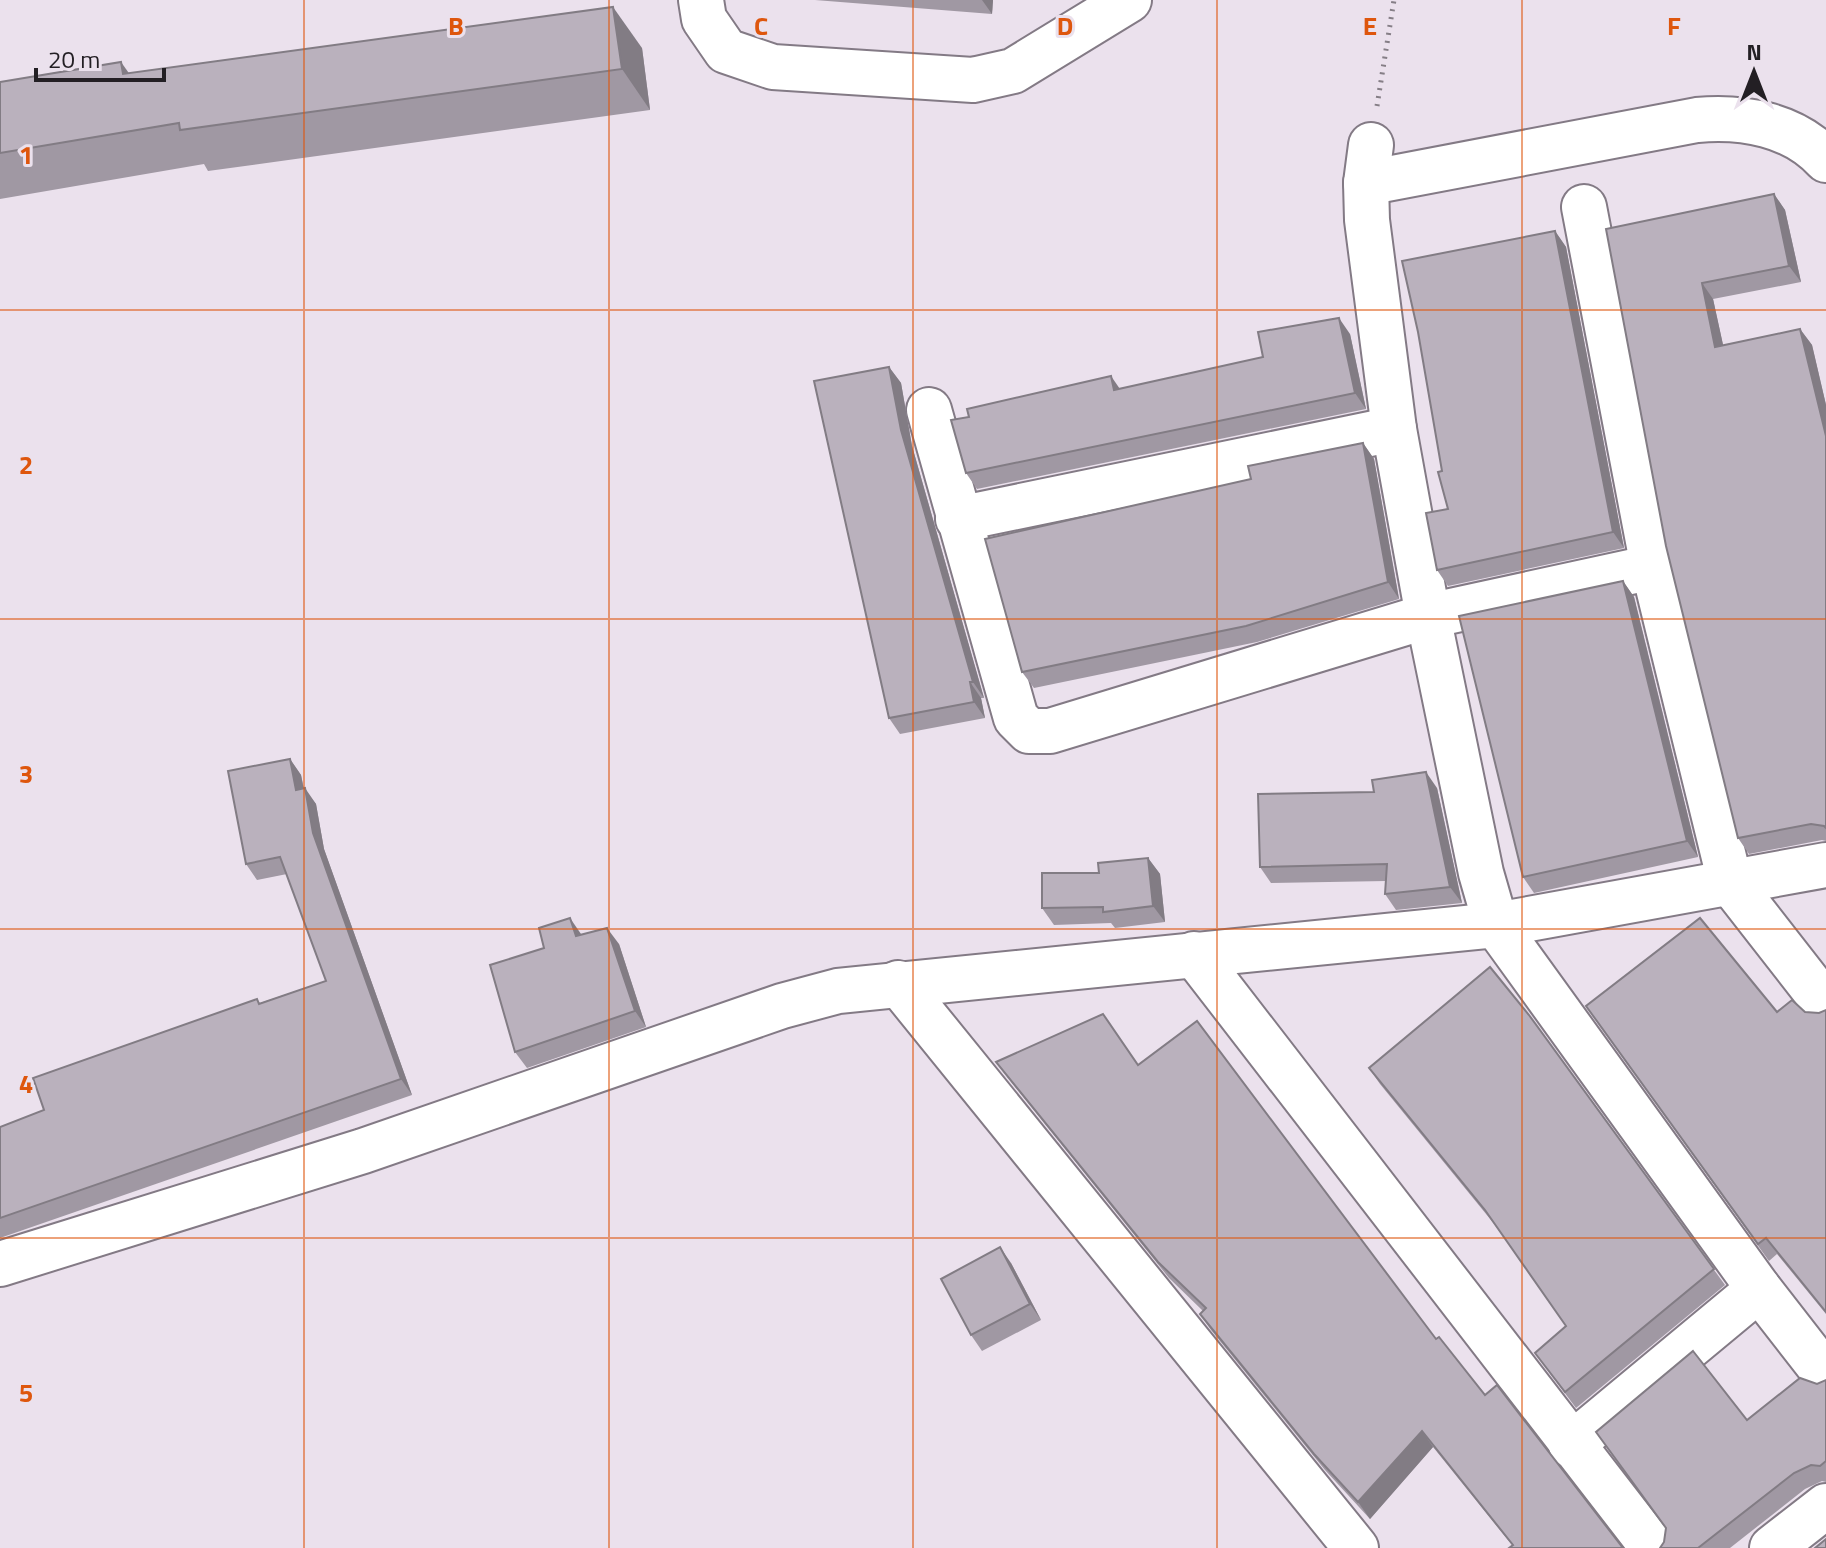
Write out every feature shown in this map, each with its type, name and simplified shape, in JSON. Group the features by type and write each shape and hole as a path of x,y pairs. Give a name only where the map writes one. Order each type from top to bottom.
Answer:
{"street":[{"path":"701,0 704,19 726,51 773,67 973,80 1013,71 1129,0"},
{"path":"1826,160 1782,130 1728,117 1697,120 1368,164 1367,220 1394,429 1428,616 1481,873 1496,925 1759,1289 1826,1375"},
{"path":"1584,207 1653,567 1730,882 1826,1005"},
{"path":"929,410 1016,718 1029,731 1050,731 1428,616 1653,567"},
{"path":"958,519 1394,429"},
{"path":"0,1264 363,1151 782,1006 838,991 1496,925 1826,865"},
{"path":"1194,954 1653,1548"},
{"path":"898,983 1356,1548"},
{"path":"1571,1445 1759,1289"},
{"path":"1772,1548 1826,1506"}],"path":[{"path":"1368,164 1394,0"}],"building":[{"path":"613,7 622,69 180,130 179,123 0,153 0,82 121,62 123,74"},
{"path":"1774,194 1789,266 1702,283 1715,347 1800,329 1826,436 1826,828 1811,824 1738,838 1666,546 1606,229"},
{"path":"1555,231 1613,532 1437,570 1426,513 1448,509 1438,472 1442,471 1418,332 1402,261"},
{"path":"1339,318 1355,393 966,473 951,420 969,417 967,409 1111,376 1114,390 1263,357 1258,332"},
{"path":"889,367 901,430 973,682 970,682 974,702 889,718 814,381"},
{"path":"1363,443 1388,582 1246,626 1022,672 985,539 1251,479 1248,466"},
{"path":"1623,581 1687,841 1523,877 1459,616"},
{"path":"290,759 296,790 305,788 313,833 401,1079 0,1218 0,1127 44,1110 33,1078 257,999 259,1004 326,981 280,857 246,864 228,771"},
{"path":"1426,772 1450,887 1385,894 1387,864 1260,867 1258,794 1374,792 1372,780"},
{"path":"1148,858 1153,906 1103,912 1103,907 1042,908 1042,873 1099,873 1098,863"},
{"path":"570,918 576,936 607,928 635,1011 515,1052 490,965 544,948 539,928"},
{"path":"1700,918 1777,1012 1792,1000 1805,1012 1826,1010 1826,1312 1766,1238 1758,1244 1586,1006"},
{"path":"1490,967 1529,1015 1714,1269 1565,1392 1535,1353 1566,1326 1485,1210 1369,1068"},
{"path":"1103,1014 1138,1065 1197,1021 1436,1339 1439,1337 1485,1395 1497,1385 1623,1548 1509,1548 1513,1545 1422,1431 1358,1502 1314,1454 1200,1314 1206,1308 1158,1262 996,1062"},
{"path":"1000,1247 1030,1304 971,1335 941,1279"},
{"path":"1693,1351 1747,1420 1800,1378 1817,1384 1826,1380 1826,1461 1820,1466 1811,1465 1794,1473 1698,1548 1660,1548 1666,1528 1596,1432"},
{"path":"1826,1539 1826,1548 1815,1548"}]}
